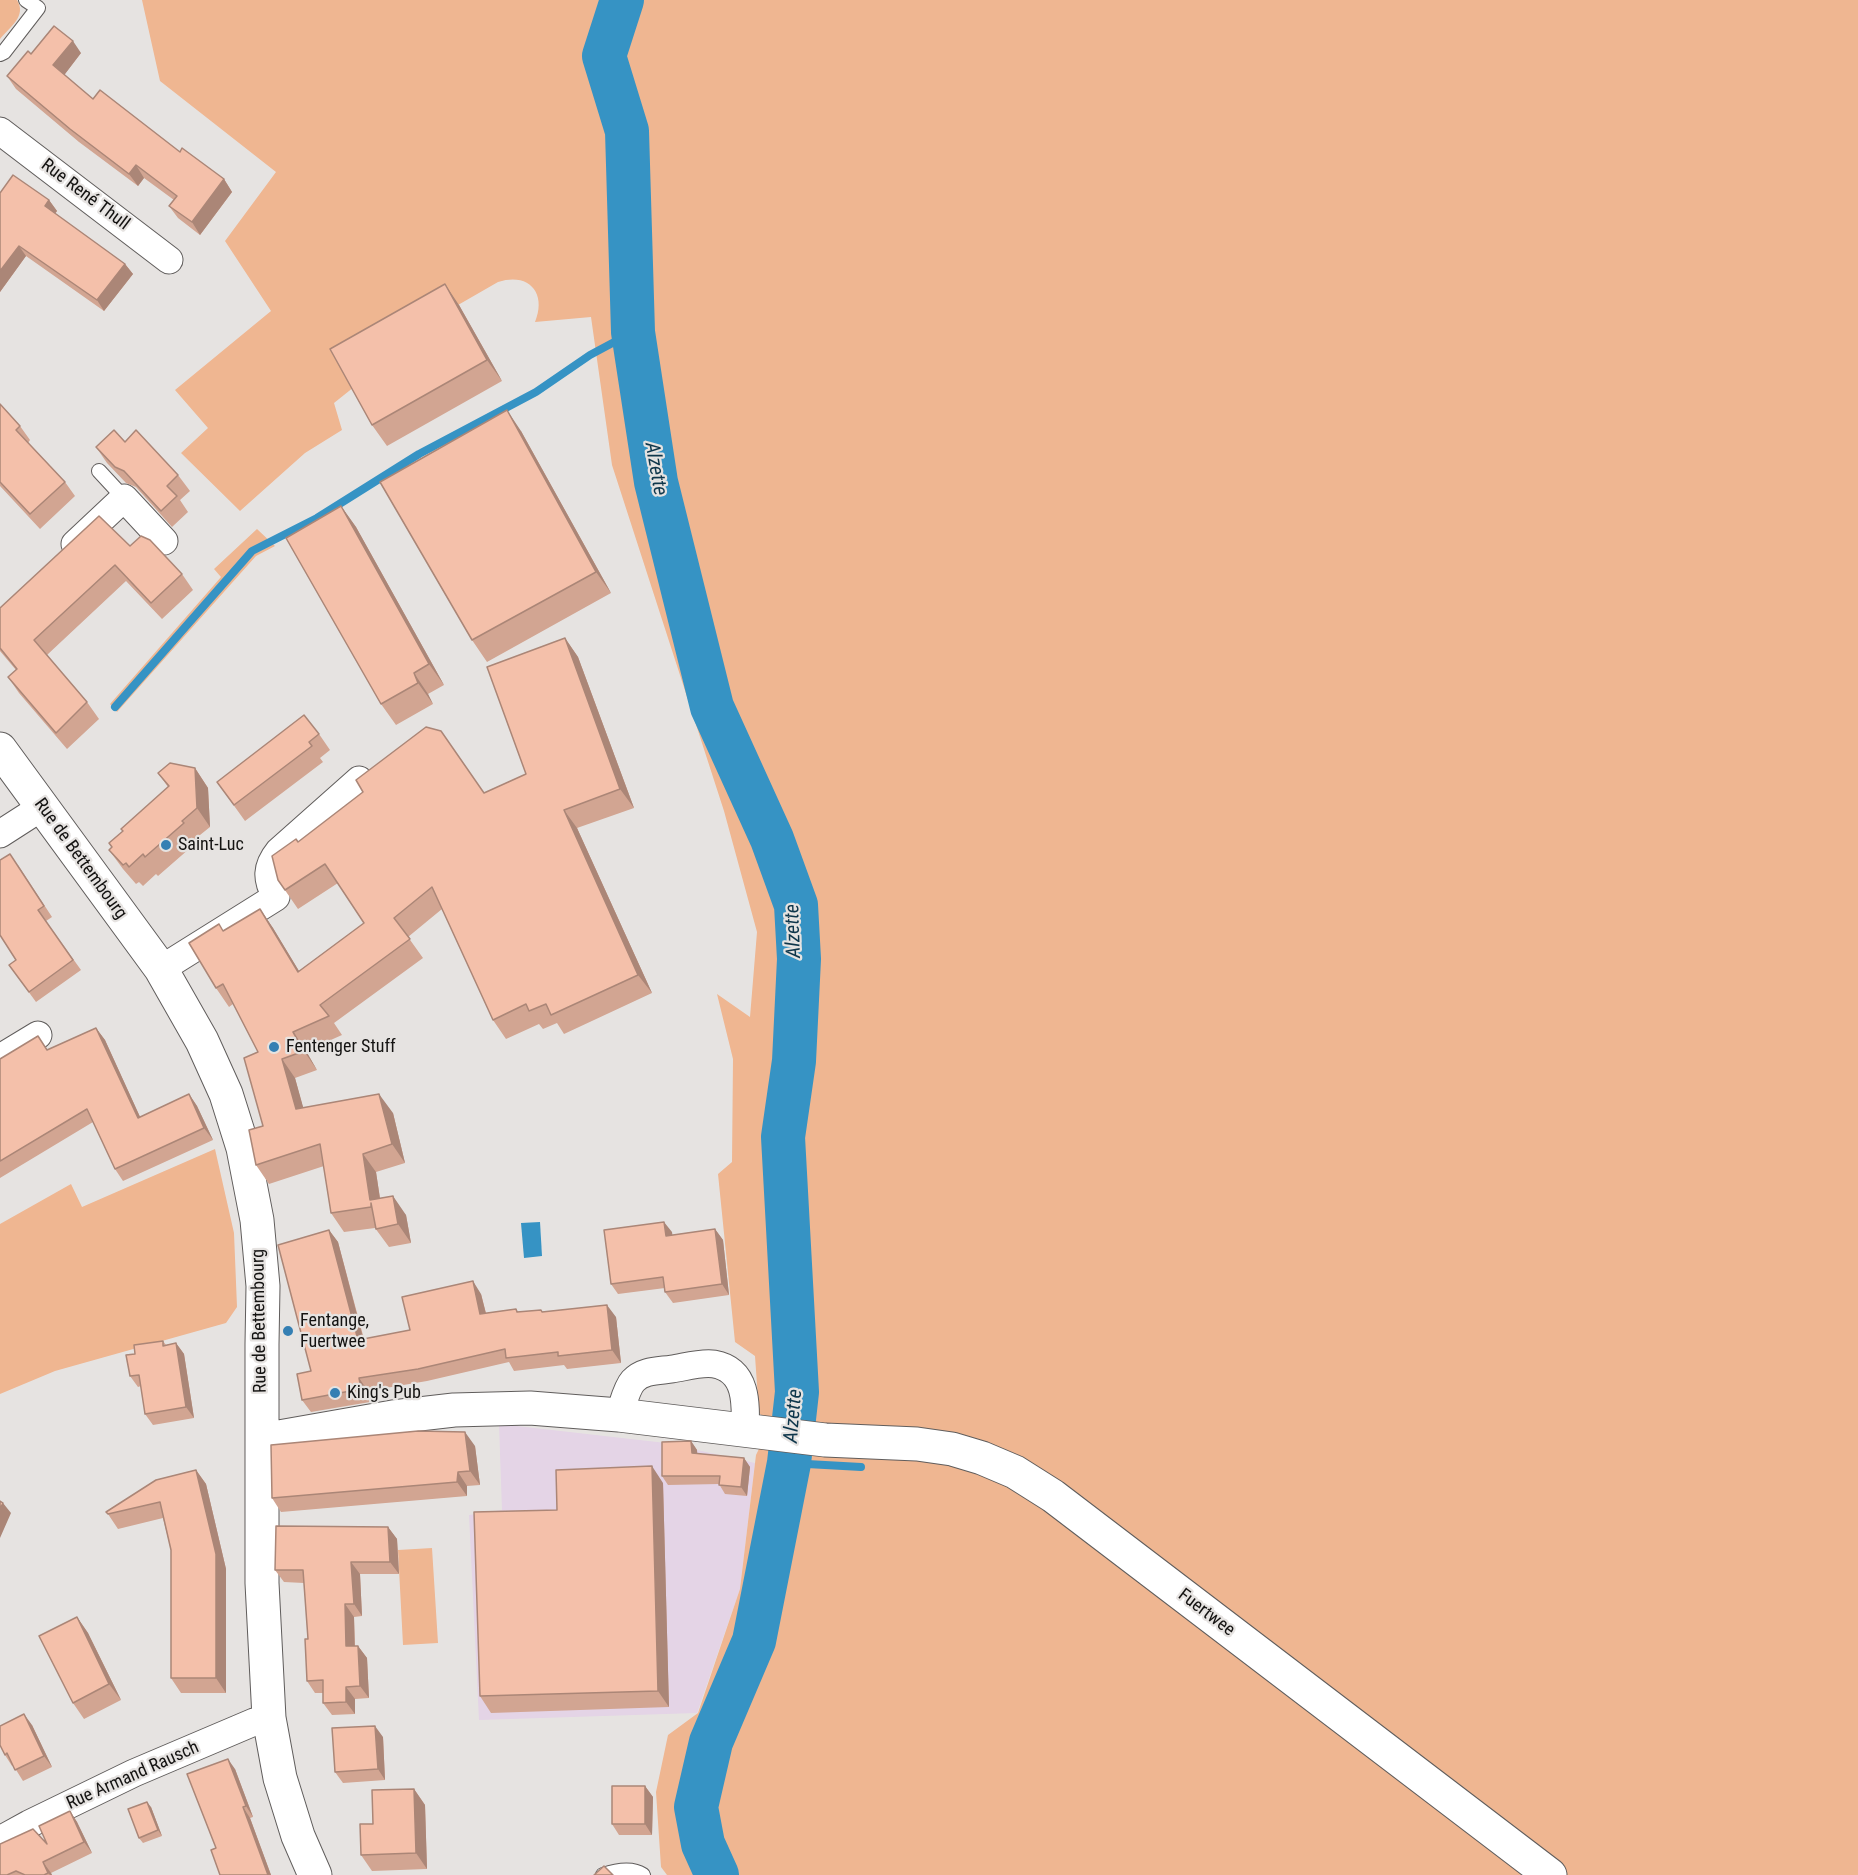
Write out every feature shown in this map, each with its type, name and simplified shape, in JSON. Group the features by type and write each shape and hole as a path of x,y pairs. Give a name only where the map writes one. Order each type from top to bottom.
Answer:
{"street":[{"name":"Rue René Thull","path":"0,131 169,260"},
{"path":"58,560 124,498 164,541"},
{"name":"Rue de Bettembourg","path":"0,749 161,969 202,1041 226,1094 243,1148 257,1220 263,1286 262,1583 269,1718 280,1778 298,1836 315,1875"},
{"path":"161,969 276,897 268,880 271,861 279,851 359,780"},
{"path":"0,834 42,807"},
{"path":"0,1058 38,1035"},
{"path":"262,1440 393,1417 454,1410 530,1408 619,1415 751,1432 744,1389 731,1372 712,1364 642,1374 632,1382 619,1415"},
{"name":"Fuertwee","path":"751,1432 825,1440 917,1444 952,1449 1016,1472 1053,1496 1550,1875"},
{"name":"Rue Armand Rausch","path":"0,1840 134,1773 254,1722 269,1718"}],"lane":[{"path":"0,54 38,8 26,0"},
{"path":"99,471 124,498"},
{"path":"603,1875 618,1870 639,1872 643,1875"}],"shaded area":[{"path":"0,0 17,0 20,11 16,21 0,39"},
{"path":"142,0 1858,0 1858,1875 667,1875 661,1867 656,1792 668,1735 698,1713 740,1589 756,1455 771,1424 759,1413 755,1356 735,1342 718,1174 732,1162 733,1059 717,994 750,1017 757,932 724,811 612,465 591,317 535,322 539,302 533,287 519,280 498,282 345,370 354,387 334,403 342,430 305,453 240,511 181,453 208,428 175,390 271,311 225,241 276,172 160,81"},
{"path":"257,529 275,546 256,556 117,712 110,704 221,577 214,569"},
{"path":"215,1149 234,1233 237,1307 226,1323 55,1371 0,1394 0,1224 71,1184 82,1207"},
{"path":"499,1424 666,1443 755,1463 740,1589 697,1713 479,1720 469,1515 502,1510"},
{"path":"432,1548 438,1643 403,1645 398,1550"}],"water":[{"path":"540,1222 542,1256 524,1258 521,1223"}],"building":[{"path":"54,26 73,41 53,65 93,99 100,90 180,152 182,148 224,179 192,222 169,206 177,196 136,165 129,174 70,129 7,76 28,51 31,54"},
{"path":"13,175 49,200 45,206 125,264 97,300 19,246 0,271 0,193"},
{"path":"445,284 487,360 372,425 330,349"},
{"path":"0,404 20,426 16,430 65,482 30,514 0,482"},
{"path":"507,410 596,572 472,640 380,482"},
{"path":"114,430 125,442 136,430 178,475 167,486 177,496 161,511 124,471 115,467 96,447"},
{"path":"341,506 429,664 414,673 418,683 381,704 286,538"},
{"path":"99,516 130,546 141,536 150,540 182,574 151,603 115,565 34,640 87,702 56,733 8,677 17,669 0,648 0,608"},
{"path":"565,638 620,789 564,810 638,975 551,1015 546,1004 529,1011 526,1004 493,1020 432,887 394,918 410,939 320,1005 329,1016 293,1032 304,1051 282,1059 296,1109 379,1094 392,1144 363,1154 370,1200 393,1196 398,1224 376,1229 371,1203 371,1207 331,1213 320,1144 256,1165 249,1130 263,1126 244,1058 258,1052 223,984 216,988 189,943 219,924 223,931 260,909 298,972 364,923 325,864 285,890 278,880 272,856 296,839 298,842 363,792 356,780 426,727 441,731 484,793 526,774 487,667"},
{"path":"304,715 319,734 309,742 312,746 234,805 217,782"},
{"path":"170,763 195,768 197,808 182,821 184,823 145,857 143,854 129,867 126,863 123,865 109,850 112,847 109,843 123,831 121,829 169,786 158,773"},
{"path":"10,854 44,906 38,910 73,960 29,992 9,965 16,960 0,935 0,860"},
{"path":"96,1028 138,1118 189,1094 204,1128 115,1169 87,1109 0,1161 0,1059 38,1036 47,1050"},
{"path":"664,1222 666,1236 715,1229 722,1284 665,1292 663,1277 611,1284 604,1230"},
{"path":"329,1230 358,1340 410,1330 402,1297 473,1281 480,1314 516,1309 517,1312 541,1310 542,1312 607,1305 612,1350 558,1356 558,1352 506,1358 505,1349 418,1369 359,1378 361,1389 302,1400 297,1374 311,1371 278,1245"},
{"path":"163,1341 163,1346 176,1343 186,1407 145,1414 139,1375 130,1376 126,1355 135,1354 134,1345"},
{"path":"418,1431 465,1432 470,1471 458,1472 457,1482 272,1498 271,1445"},
{"path":"691,1441 692,1453 744,1458 741,1487 719,1485 720,1476 662,1476 662,1442"},
{"path":"652,1466 658,1691 480,1696 474,1512 557,1510 556,1470"},
{"path":"196,1470 216,1554 216,1678 171,1678 171,1550 160,1502 108,1514 106,1512 156,1480"},
{"path":"276,1526 388,1527 390,1562 351,1562 354,1604 345,1604 346,1646 358,1646 360,1686 346,1687 346,1702 323,1703 323,1680 307,1681 305,1639 308,1639 303,1570 275,1570"},
{"path":"77,1617 109,1684 73,1703 39,1636"},
{"path":"24,1714 44,1756 15,1770 7,1753 5,1755 0,1745 0,1726"},
{"path":"375,1726 378,1769 335,1772 332,1728"},
{"path":"228,1759 268,1875 220,1875 211,1850 216,1848 187,1774"},
{"path":"612,1786 645,1786 645,1824 612,1824"},
{"path":"414,1789 416,1853 361,1855 360,1824 373,1824 372,1790"},
{"path":"147,1802 158,1830 139,1838 128,1809"},
{"path":"70,1811 84,1842 43,1862 48,1873 44,1875 25,1875 16,1871 0,1875 0,1844 33,1829 47,1844 39,1826"},
{"path":"604,1866 613,1875 594,1875"}],"waterway":[{"name":"Alzette","path":"622,0 604,56 627,131 633,332 656,482 712,707 772,839 796,905 799,959 794,1061 783,1137 797,1392 789,1463 754,1641 711,1742 696,1807 703,1844 717,1875"},
{"path":"115,707 252,551 317,518 419,454 536,392 590,355 633,332"},
{"path":"789,1463 861,1467"}],"place":[{"name":"Saint-Luc","path":"166,845"},
{"name":"Fentenger Stuff","path":"274,1047"},
{"name":"Fentange, Fuertwee","path":"288,1331"},
{"name":"King's Pub","path":"335,1393"}]}
